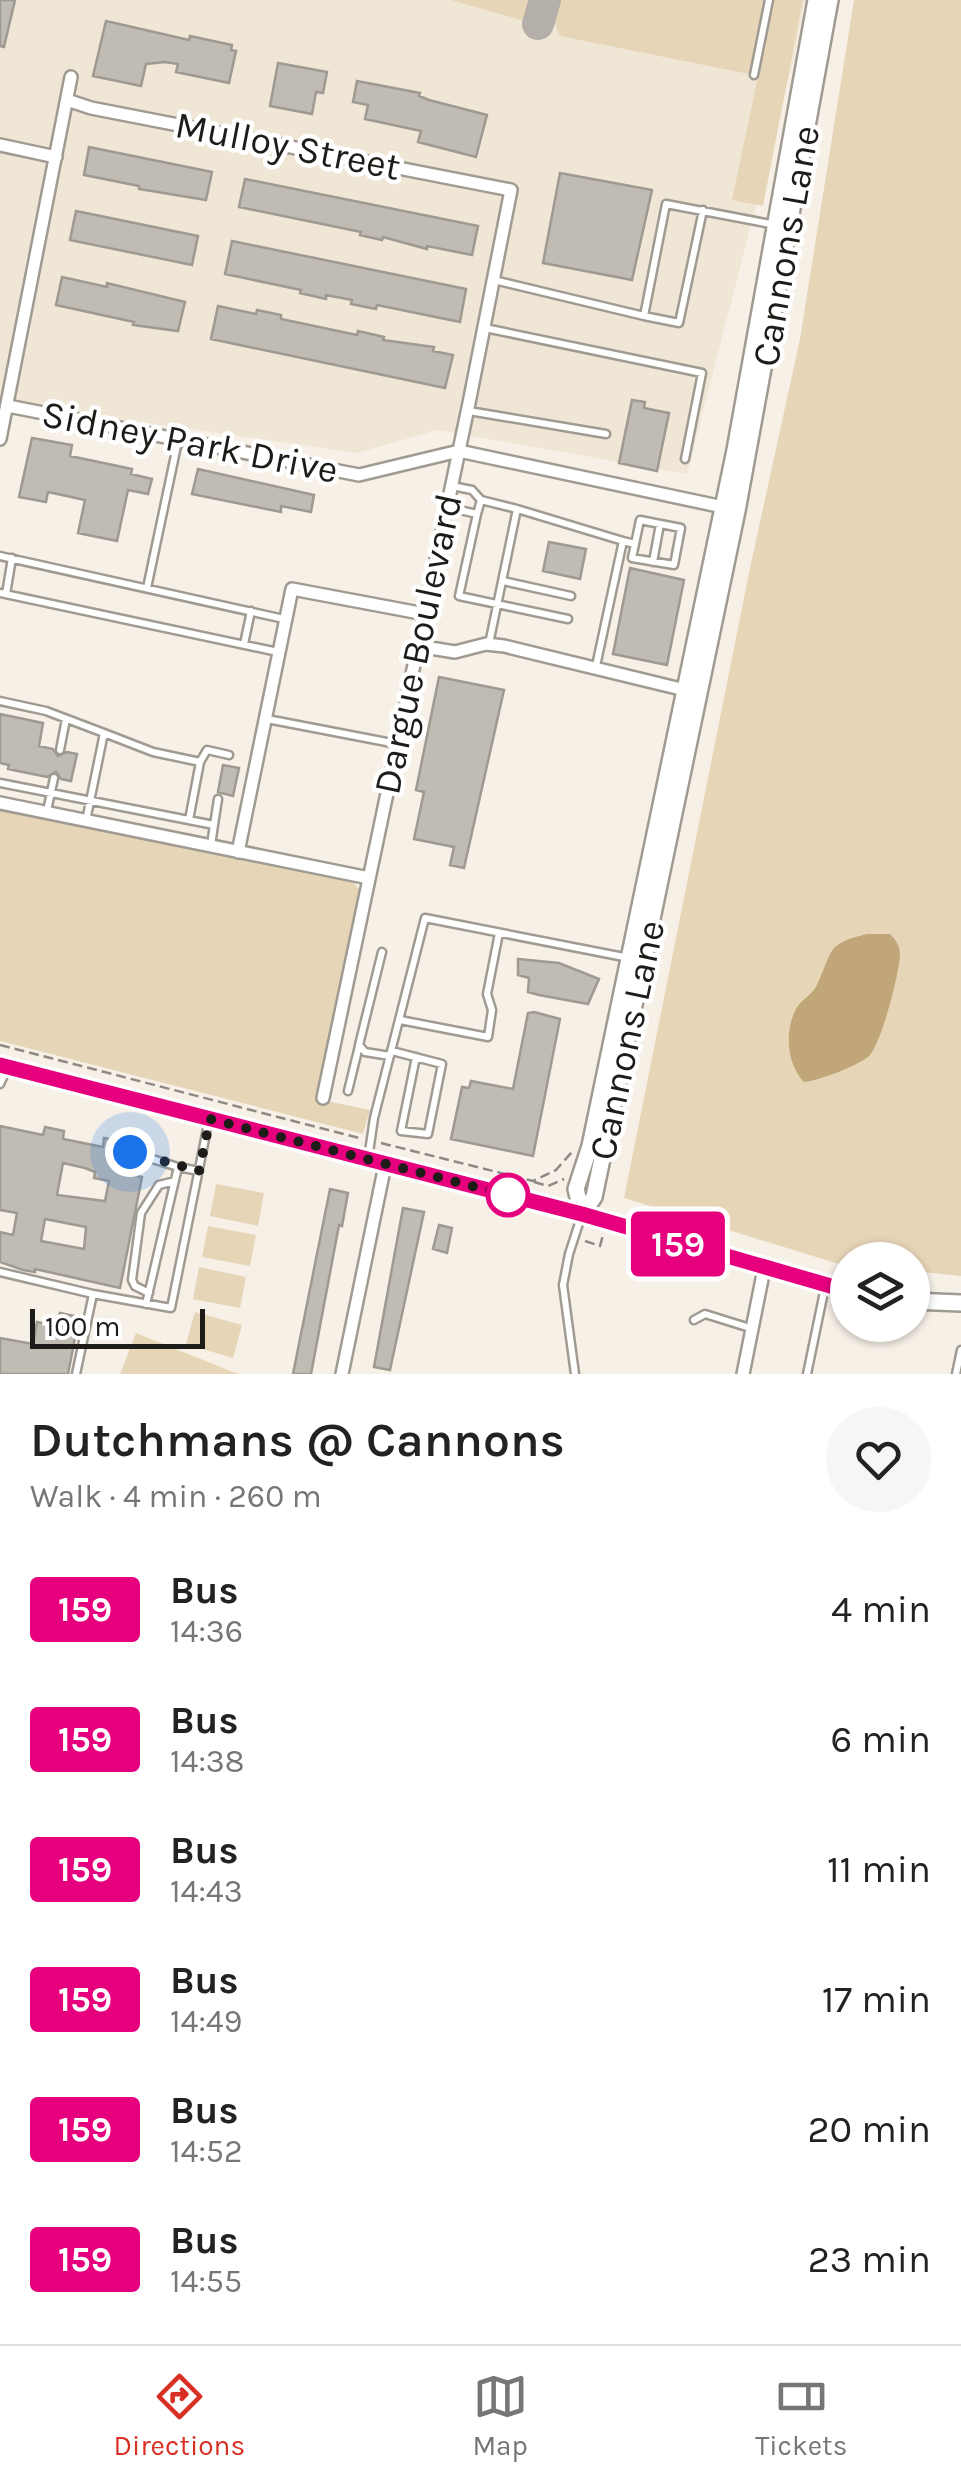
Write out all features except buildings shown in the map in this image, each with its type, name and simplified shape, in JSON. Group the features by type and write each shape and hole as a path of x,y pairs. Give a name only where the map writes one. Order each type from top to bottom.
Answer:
{"main road":[{"name":"Cannons Lane","path":"783,226 816,0"},
{"name":"Cannons Lane","path":"582,1214 594,1197 830,0"},
{"name":"Cannons Lane","path":"582,1214 576,1189 590,1146 629,958 692,691"},
{"path":"4,1066 582,1214 830,1287"},
{"path":"930,1303 961,1304"}],"street":[{"path":"0,439 71,77"},
{"name":"Mulloy Street","path":"66,100 510,190"},
{"path":"0,145 56,157"},
{"name":"Dargue Boulevard","path":"323,1098 468,411 510,190"},
{"name":"Sidney Park Drive","path":"8,406 358,475 458,451 730,508"},
{"path":"238,852 292,589 425,614"},
{"path":"418,646 456,652 489,644 692,691"},
{"path":"0,803 369,878"},
{"path":"342,1374 385,1166"},
{"path":"743,1374 764,1269"}],"lane":[{"path":"754,75 769,0"},
{"path":"644,316 666,204 783,226"},
{"path":"493,280 679,323 703,210"},
{"path":"484,327 702,373 686,459"},
{"path":"468,411 606,434"},
{"path":"147,588 178,440"},
{"path":"451,486 472,490 481,500 635,544"},
{"path":"481,500 459,596 568,619"},
{"path":"446,507 477,514"},
{"path":"489,644 517,508"},
{"path":"640,520 681,528 674,565 632,558 635,544 640,520"},
{"path":"653,562 660,524"},
{"path":"596,666 623,541"},
{"path":"0,556 286,619"},
{"path":"12,558 3,594 279,652"},
{"path":"503,581 571,596"},
{"path":"244,645 251,612"},
{"path":"0,701 66,719 153,752 200,762"},
{"path":"265,718 398,745"},
{"path":"60,750 66,719"},
{"path":"86,821 104,732"},
{"path":"188,820 200,762 207,750 229,755"},
{"path":"47,813 54,778"},
{"path":"0,783 214,825"},
{"path":"211,846 218,799"},
{"path":"367,1160 425,918 629,958"},
{"path":"400,1020 488,1037 492,1010 487,994 499,933"},
{"path":"348,1092 382,952"},
{"path":"359,1045 364,1052 416,1057 442,1064 428,1134 401,1131 416,1057"},
{"path":"0,1084 4,1066"},
{"path":"0,1272 171,1308 210,1119"},
{"path":"130,1152 199,1171"},
{"path":"146,1304 178,1167"},
{"path":"149,1293 132,1280 142,1212 159,1185 175,1181"},
{"path":"575,1374 564,1302 566,1269 582,1214"},
{"path":"806,1374 825,1286"},
{"path":"76,1374 94,1294"},
{"path":"694,1320 705,1314 752,1328"},
{"path":"956,1374 961,1350"}],"path":[{"path":"0,1045 547,1186 562,1183 569,1169 566,1160"},
{"path":"533,1181 566,1160 576,1146"},
{"path":"574,1237 600,1246 604,1222"}],"shaded area":[{"path":"0,0 805,0 793,62 687,474 437,430 357,453 0,402"},
{"path":"451,0 534,0 528,22"},
{"path":"556,0 767,0 754,75 560,36 552,16"},
{"path":"774,0 803,0 763,206 732,200"},
{"path":"854,0 961,0 961,1276 930,1273 930,1242 830,1242 830,1261 624,1198 750,568 800,339"},
{"path":"0,804 352,880 364,896 322,1100 370,1110 363,1134 0,1041"},
{"path":"868,934 890,934 900,952 880,1036 866,1059 804,1082 789,1047 792,1018 815,989 832,950 844,941"},
{"path":"216,1184 264,1193 258,1226 210,1216"},
{"path":"208,1226 256,1235 250,1266 202,1257"},
{"path":"199,1267 246,1277 240,1308 193,1299"},
{"path":"195,1312 242,1325 233,1358 186,1344"},
{"path":"136,1333 238,1374 120,1374"}],"taxiway":[{"path":"538,24 545,0"}],"bus line":[{"name":"159","path":"0,1065 582,1214 830,1286"}],"route":[{"path":"130,1152 199,1171 210,1119 523,1199 508,1195"}]}
